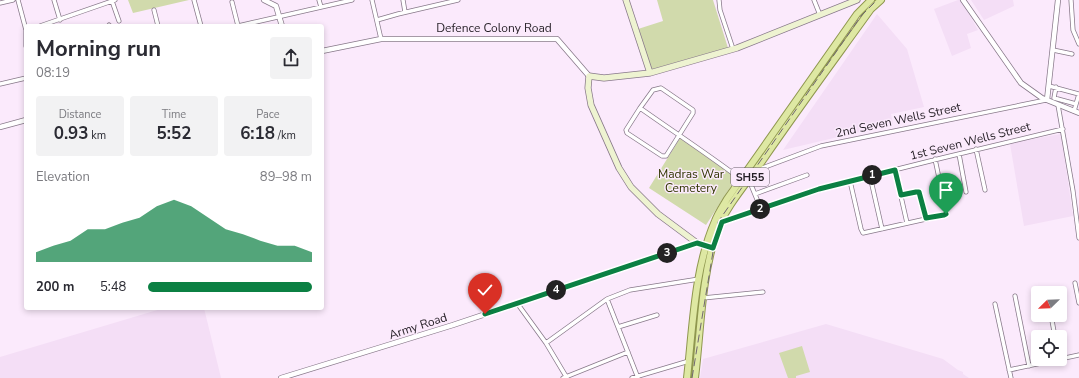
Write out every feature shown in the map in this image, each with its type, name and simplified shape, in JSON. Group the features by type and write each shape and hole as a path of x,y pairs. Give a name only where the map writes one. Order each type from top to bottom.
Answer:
{"main road":[{"path":"626,0 650,73"},
{"path":"713,248 697,243 648,206 634,192 625,178 591,105 588,88 589,76 604,78 650,73 733,49 857,0"},
{"name":"SH55","path":"687,378 699,279 706,246 715,220 745,181 857,14 871,0"},
{"name":"SH55","path":"695,378 703,298 713,248 722,222 745,181 756,170 812,89 871,9 881,0"},
{"path":"695,309 702,310"}],"street":[{"path":"0,3 13,0"},
{"path":"18,0 24,24"},
{"path":"54,0 60,20"},
{"path":"194,0 200,24"},
{"path":"264,0 276,6 282,24"},
{"path":"319,0 321,7"},
{"path":"247,24 352,0"},
{"path":"372,0 381,39"},
{"path":"402,0 405,12"},
{"path":"377,20 458,0"},
{"path":"719,0 720,10 733,49"},
{"path":"814,0 820,15"},
{"path":"963,0 1019,81 1028,89 1047,100 1079,112"},
{"path":"1047,100 1058,0"},
{"path":"1071,0 1073,30 1079,44"},
{"path":"55,24 60,20 114,1 119,20"},
{"path":"232,2 238,24"},
{"path":"154,10 158,24"},
{"name":"Defence Colony Road","path":"324,51 381,39 557,39 589,76"},
{"path":"1053,50 1072,54"},
{"path":"0,84 24,78"},
{"path":"655,82 657,89"},
{"path":"1049,86 1079,94 1074,111"},
{"path":"1056,87 1054,98 1076,104"},
{"path":"661,88 692,110 693,113 680,136 666,156 662,156 626,130 653,90 657,89 661,88"},
{"name":"2nd Seven Wells Street","path":"756,170 821,146 1047,100"},
{"path":"1058,105 1077,208 1079,238"},
{"path":"640,108 745,181 755,194 761,209"},
{"path":"0,127 24,121"},
{"name":"1st Seven Wells Street","path":"722,222 819,189 1063,129"},
{"path":"976,150 985,190"},
{"path":"959,154 966,192"},
{"path":"850,181 862,231 865,233 944,215 946,214 935,160"},
{"path":"895,170 907,223"},
{"path":"755,194 807,175"},
{"path":"870,176 882,229"},
{"path":"1073,191 1079,191"},
{"path":"901,195 919,192 926,218"},
{"name":"Army Road","path":"281,378 372,351 697,243"},
{"path":"546,342 607,299 630,290 699,279"},
{"path":"1075,283 1079,303"},
{"path":"703,298 763,292"},
{"path":"1009,370 1029,366 1015,296"},
{"path":"607,299 637,377"},
{"path":"517,303 546,342 566,378 628,352"},
{"path":"995,304 1011,378"},
{"path":"618,327 657,315"},
{"path":"1067,358 1079,355"},
{"path":"632,378 689,361"}],"shaded area":[{"path":"961,0 978,30 967,34 971,48 952,56 934,9"},
{"path":"971,0 1013,0 1014,6 984,20"},
{"path":"877,14 907,49 924,107 891,114 893,124 783,150"},
{"path":"1061,134 1073,216 1024,226 1010,144 1008,143"},
{"path":"157,310 204,310 221,378 0,378 0,357"},
{"path":"826,324 943,359 963,372 963,374 969,378 700,378 703,359"}],"green space":[{"path":"128,0 189,0 133,13"},
{"path":"657,0 713,0 728,48 651,70 638,29 663,21"},
{"name":"Madras War Cemetery","path":"680,138 737,177 706,225 649,188"},
{"path":"802,346 810,372 796,376 796,378 788,378 779,353"}],"railway":[{"path":"692,378 718,222 861,16 877,0"}],"route":[{"path":"485,314 697,243 713,248 722,222 819,189 895,170 901,195 919,192 926,218 946,214"}]}
